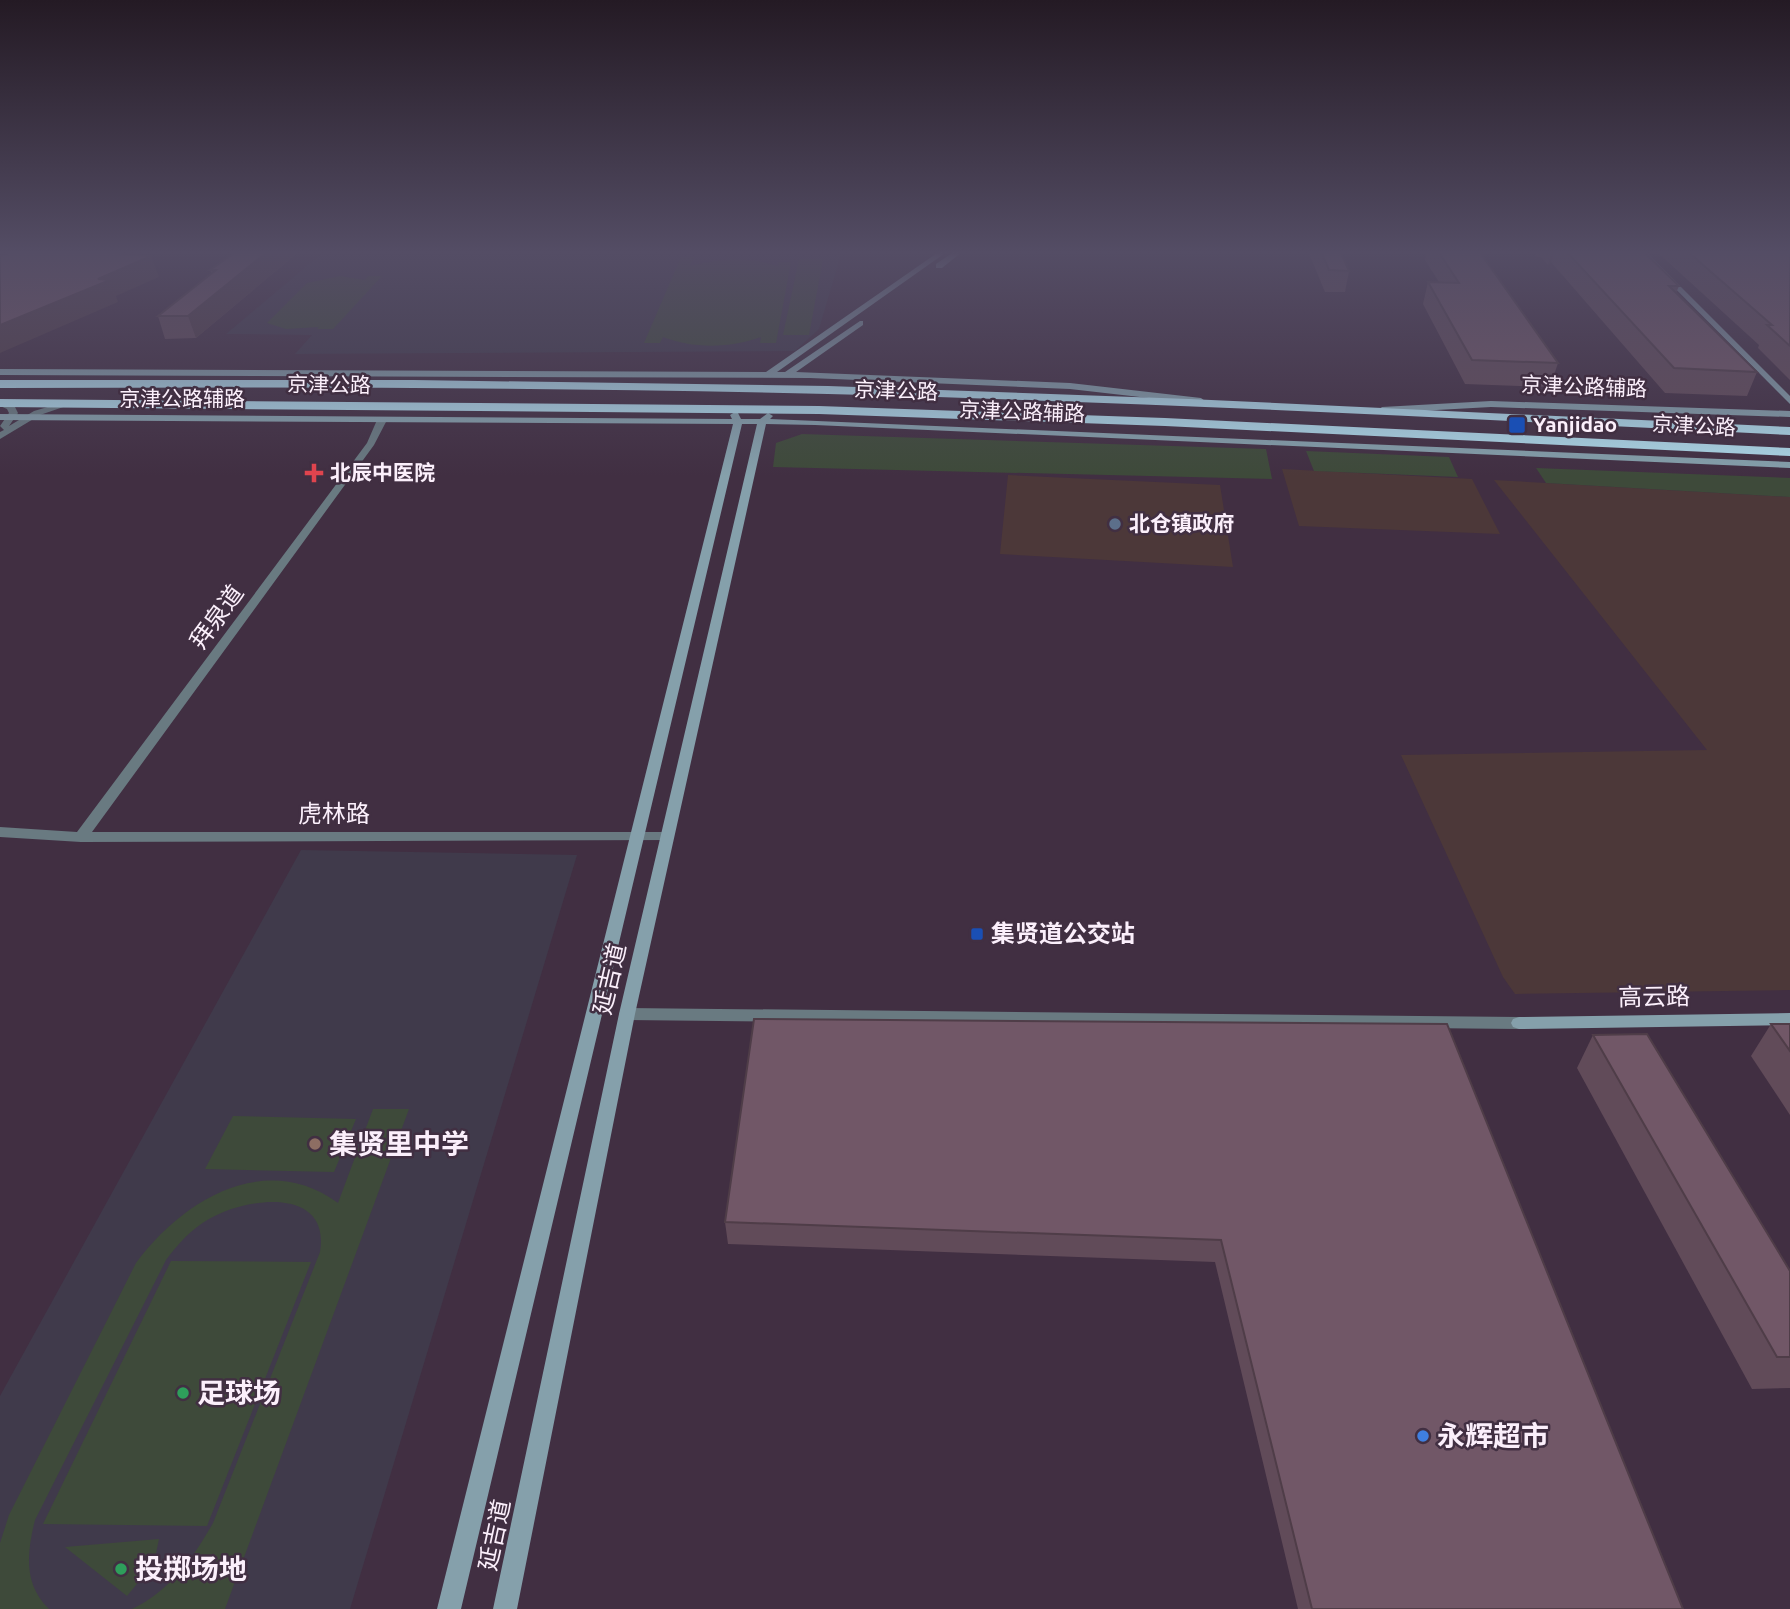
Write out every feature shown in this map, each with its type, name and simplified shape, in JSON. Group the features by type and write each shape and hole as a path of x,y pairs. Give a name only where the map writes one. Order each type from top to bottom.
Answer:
{"highway":[{"name":"京津公路","path":"0,381 58,384 666,387 1015,396 1790,431"},
{"name":"京津公路","path":"0,403 819,410 1138,421 1790,452"}],"main road":[{"path":"768,375 838,326"},
{"path":"787,375 855,326"},
{"path":"1716,326 1790,401"},
{"name":"京津公路辅路","path":"0,372 787,375 1070,386 1248,406"},
{"name":"京津公路辅路","path":"1377,411 1491,404 1790,414"},
{"path":"713,408 733,413 738,417 738,422"},
{"path":"762,422 774,414 819,410"},
{"name":"京津公路辅路","path":"0,417 762,422 1790,466"},
{"name":"延吉道","path":"449,1609 738,422"},
{"name":"延吉道","path":"505,1609 627,1014 762,422"},
{"path":"1348,445 1419,435"},
{"name":"高云路","path":"1520,1023 1790,1019"}],"street":[{"path":"0,403 11,407 13,418 0,430"},
{"path":"0,436 26,417 73,403"},
{"name":"拜泉道","path":"81,837 371,443 383,420"},
{"name":"虎林路","path":"0,832 81,837 667,837"},
{"path":"627,1014 1520,1023"}],"shaded area":[{"path":"235,326 820,326 795,351 295,354 312,335 226,334"},
{"path":"1282,469 1472,479 1500,534 1299,526"},
{"name":"北仓镇政府","path":"1008,475 1220,485 1233,567 1000,554"},
{"path":"1494,480 1790,497 1790,990 1515,994 1503,977 1401,755 1707,750"},
{"name":"集贤里中学","path":"301,850 577,855 350,1609 0,1609 0,1396"}],"green space":[{"path":"277,326 336,326 333,329 286,329"},
{"path":"651,326 779,326 776,343 760,343 761,337 712,346 687,344 663,337 660,343 644,343"},
{"path":"785,326 811,326 809,335 783,335"},
{"path":"802,434 1266,449 1272,479 773,467 776,443"},
{"path":"1306,451 1449,457 1458,477 1314,471"},
{"path":"1536,468 1790,478 1790,497 1546,483"},
{"path":"373,1109 409,1109 225,1609 132,1609 146,1602 169,1583 197,1549 213,1523 320,1252 320,1231 312,1216 299,1207 282,1202 244,1206 209,1219 185,1237 166,1260 35,1520 29,1567 35,1589 49,1609 0,1609 0,1543 9,1515 136,1263 177,1219 228,1189 255,1182 283,1181 311,1188 338,1203"},
{"path":"233,1116 356,1119 334,1172 205,1169"},
{"name":"足球场","path":"171,1261 311,1262 207,1526 43,1524"},
{"name":"投掷场地","path":"159,1539 154,1563 127,1596 65,1547"}],"building":[{"path":"1453,326 1532,326 1558,363 1472,360"},
{"path":"1635,326 1710,326 1757,372 1674,368"},
{"path":"1768,326 1790,326 1790,346"},
{"name":"永辉超市","path":"754,1019 1447,1024 1683,1609 1312,1609 1221,1240 725,1222"},
{"path":"1771,1024 1790,1024 1790,1051"},
{"path":"1647,1034 1790,1271 1790,1357 1777,1357 1593,1035"}],"place":[{"name":"Yanjidao","path":"1517,425"},
{"name":"北辰中医院","path":"314,473"},
{"name":"北仓镇政府","path":"1115,524"},
{"name":"集贤道公交站","path":"977,934"},
{"name":"集贤里中学","path":"315,1144"},
{"name":"足球场","path":"183,1393"},
{"name":"永辉超市","path":"1423,1436"},
{"name":"投掷场地","path":"121,1569"}]}
